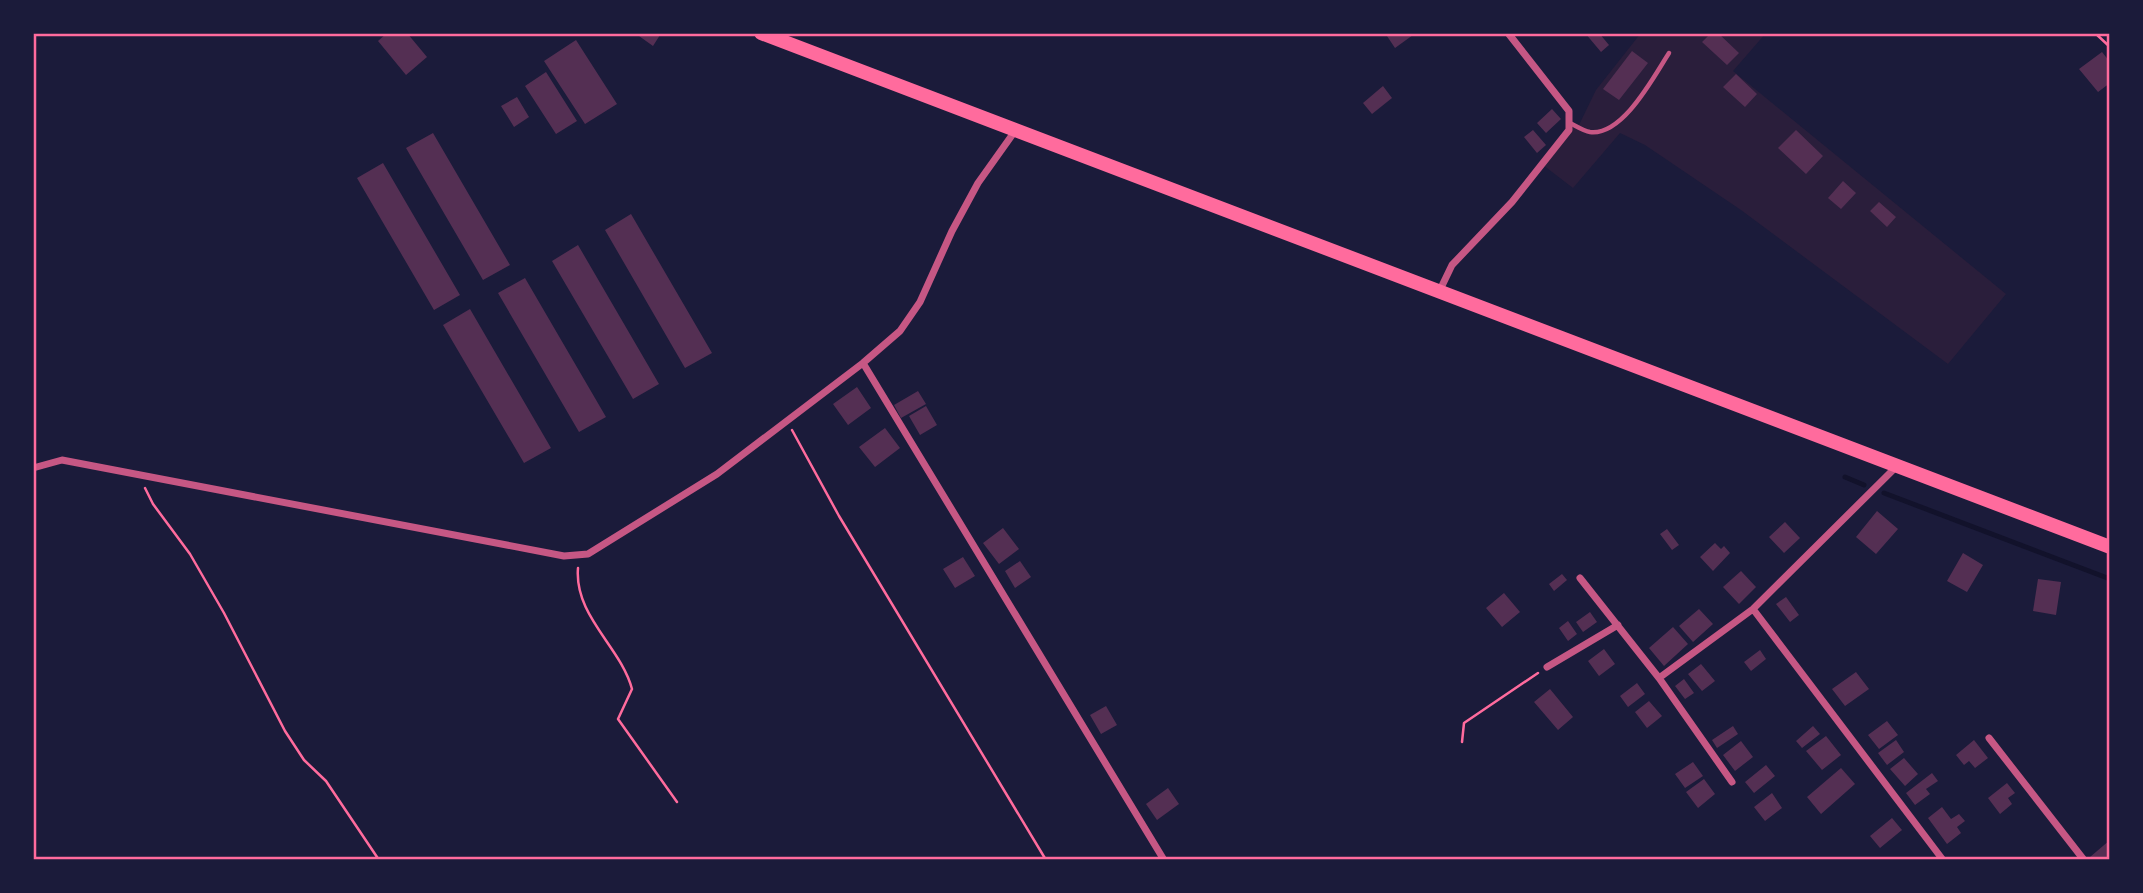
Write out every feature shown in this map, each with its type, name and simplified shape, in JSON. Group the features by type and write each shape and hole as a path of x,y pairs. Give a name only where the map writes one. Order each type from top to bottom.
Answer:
{"main road":[{"path":"761,33 2110,547"}],"street":[{"path":"1438,292 1452,264 1554,153 1569,130 1569,111 1508,33"},
{"path":"33,468 62,460 564,556 588,554 717,474 863,363 900,331 920,302 952,231 978,183 1015,131"},
{"path":"863,363 1164,860"},
{"path":"1659,678 1753,609 1898,465"},
{"path":"1580,578 1659,678 1732,782"},
{"path":"1753,609 1943,860"},
{"path":"1547,667 1618,625"},
{"path":"1989,738 2084,860"}],"lane":[{"path":"1569,123 1590,132 1607,129 1628,114 1669,53"}],"path":[{"path":"2095,33 2110,47"},
{"path":"786,421 839,516 1046,860"},
{"path":"138,473 153,504 190,554 224,613 285,731 304,760 326,781 379,860"},
{"path":"579,554 577,578 586,606 603,640 628,675 632,689 618,719 677,802"},
{"path":"1462,742 1464,723 1547,667"}],"shaded area":[{"path":"1641,33 1766,33 1733,71 2006,294 1948,364 1741,210 1645,145 1620,133 1573,188 1543,165 1569,130 1579,125 1596,90"}],"building":[{"path":"387,33 407,33 427,57 406,75 378,41"},
{"path":"641,33 660,35 653,46 639,36"},
{"path":"1385,33 1412,33 1413,35 1395,48"},
{"path":"1585,33 1599,33 1609,45 1601,52"},
{"path":"1711,33 1718,33 1739,53 1727,65 1702,42"},
{"path":"576,40 617,104 585,124 544,61"},
{"path":"1632,51 1648,63 1619,100 1603,89"},
{"path":"2102,52 2110,62 2110,83 2098,92 2079,69"},
{"path":"546,72 577,121 556,134 525,86"},
{"path":"1736,74 1757,94 1745,107 1723,87"},
{"path":"1383,86 1392,98 1372,114 1363,103"},
{"path":"517,97 529,117 514,127 501,106"},
{"path":"1552,109 1561,119 1546,133 1537,123"},
{"path":"1533,130 1546,145 1537,153 1524,137"},
{"path":"1796,130 1823,156 1806,174 1778,148"},
{"path":"433,133 510,265 483,280 406,148"},
{"path":"383,163 460,295 434,310 357,178"},
{"path":"1843,181 1856,193 1841,209 1828,198"},
{"path":"1879,202 1896,217 1887,227 1870,211"},
{"path":"631,214 712,353 685,368 605,230"},
{"path":"578,245 659,384 633,399 552,261"},
{"path":"525,278 606,417 579,432 498,293"},
{"path":"470,309 551,448 524,463 443,325"},
{"path":"857,387 871,408 848,425 833,404"},
{"path":"918,391 926,404 901,418 894,405"},
{"path":"926,406 937,425 920,435 909,416"},
{"path":"885,428 900,448 875,467 859,447"},
{"path":"1877,511 1898,529 1876,554 1856,537"},
{"path":"1785,522 1800,538 1784,553 1769,537"},
{"path":"1003,528 1019,549 999,564 983,543"},
{"path":"1667,529 1679,545 1672,550 1660,534"},
{"path":"1715,543 1721,549 1724,546 1730,553 1713,571 1700,557"},
{"path":"1963,553 1983,565 1967,592 1947,581"},
{"path":"963,557 975,576 955,588 943,569"},
{"path":"1020,561 1031,577 1015,588 1005,571"},
{"path":"1741,571 1756,587 1739,604 1723,587"},
{"path":"1562,574 1567,580 1554,591 1549,584"},
{"path":"2038,579 2061,582 2056,615 2033,611"},
{"path":"1504,593 1520,612 1502,627 1486,608"},
{"path":"1786,597 1799,615 1790,622 1776,604"},
{"path":"1699,609 1713,624 1693,642 1679,626"},
{"path":"1590,612 1597,622 1583,632 1576,622"},
{"path":"1568,621 1577,634 1568,641 1559,628"},
{"path":"1673,627 1688,644 1664,666 1649,648"},
{"path":"1604,649 1615,664 1599,676 1588,661"},
{"path":"1760,650 1766,659 1751,671 1744,662"},
{"path":"1701,664 1715,681 1702,691 1688,674"},
{"path":"1856,672 1869,689 1845,706 1832,689"},
{"path":"1684,679 1694,693 1685,699 1675,686"},
{"path":"1637,683 1645,694 1628,707 1620,696"},
{"path":"1550,689 1573,717 1558,730 1534,702"},
{"path":"1649,701 1662,716 1647,728 1635,712"},
{"path":"1106,706 1117,725 1101,734 1090,715"},
{"path":"1887,721 1898,735 1879,749 1868,735"},
{"path":"1733,726 1738,734 1717,748 1712,740"},
{"path":"1813,726 1820,734 1802,748 1796,741"},
{"path":"1826,736 1841,755 1822,770 1806,751"},
{"path":"1896,740 1904,752 1887,765 1878,753"},
{"path":"1974,740 1988,758 1975,768 1969,761 1964,765 1956,755"},
{"path":"1741,741 1753,757 1735,771 1723,755"},
{"path":"1904,758 1918,774 1905,786 1890,769"},
{"path":"1693,762 1703,776 1685,788 1675,774"},
{"path":"1766,765 1775,776 1754,793 1745,782"},
{"path":"1841,768 1855,784 1821,814 1807,797"},
{"path":"1932,773 1938,781 1926,789 1930,794 1915,805 1906,793"},
{"path":"1704,779 1715,794 1698,808 1686,792"},
{"path":"2007,783 2015,793 2008,798 2012,804 2000,814 1988,798"},
{"path":"1168,788 1179,804 1157,820 1146,804"},
{"path":"1772,793 1782,808 1765,821 1754,807"},
{"path":"1942,807 1951,819 1959,814 1965,821 1957,827 1961,833 1947,844 1928,818"},
{"path":"1892,818 1902,830 1880,848 1870,836"},
{"path":"2110,840 2110,860 2093,860 2090,857"}],"waterway":[{"path":"1845,477 1864,485"},
{"path":"1884,493 2110,579"}]}
